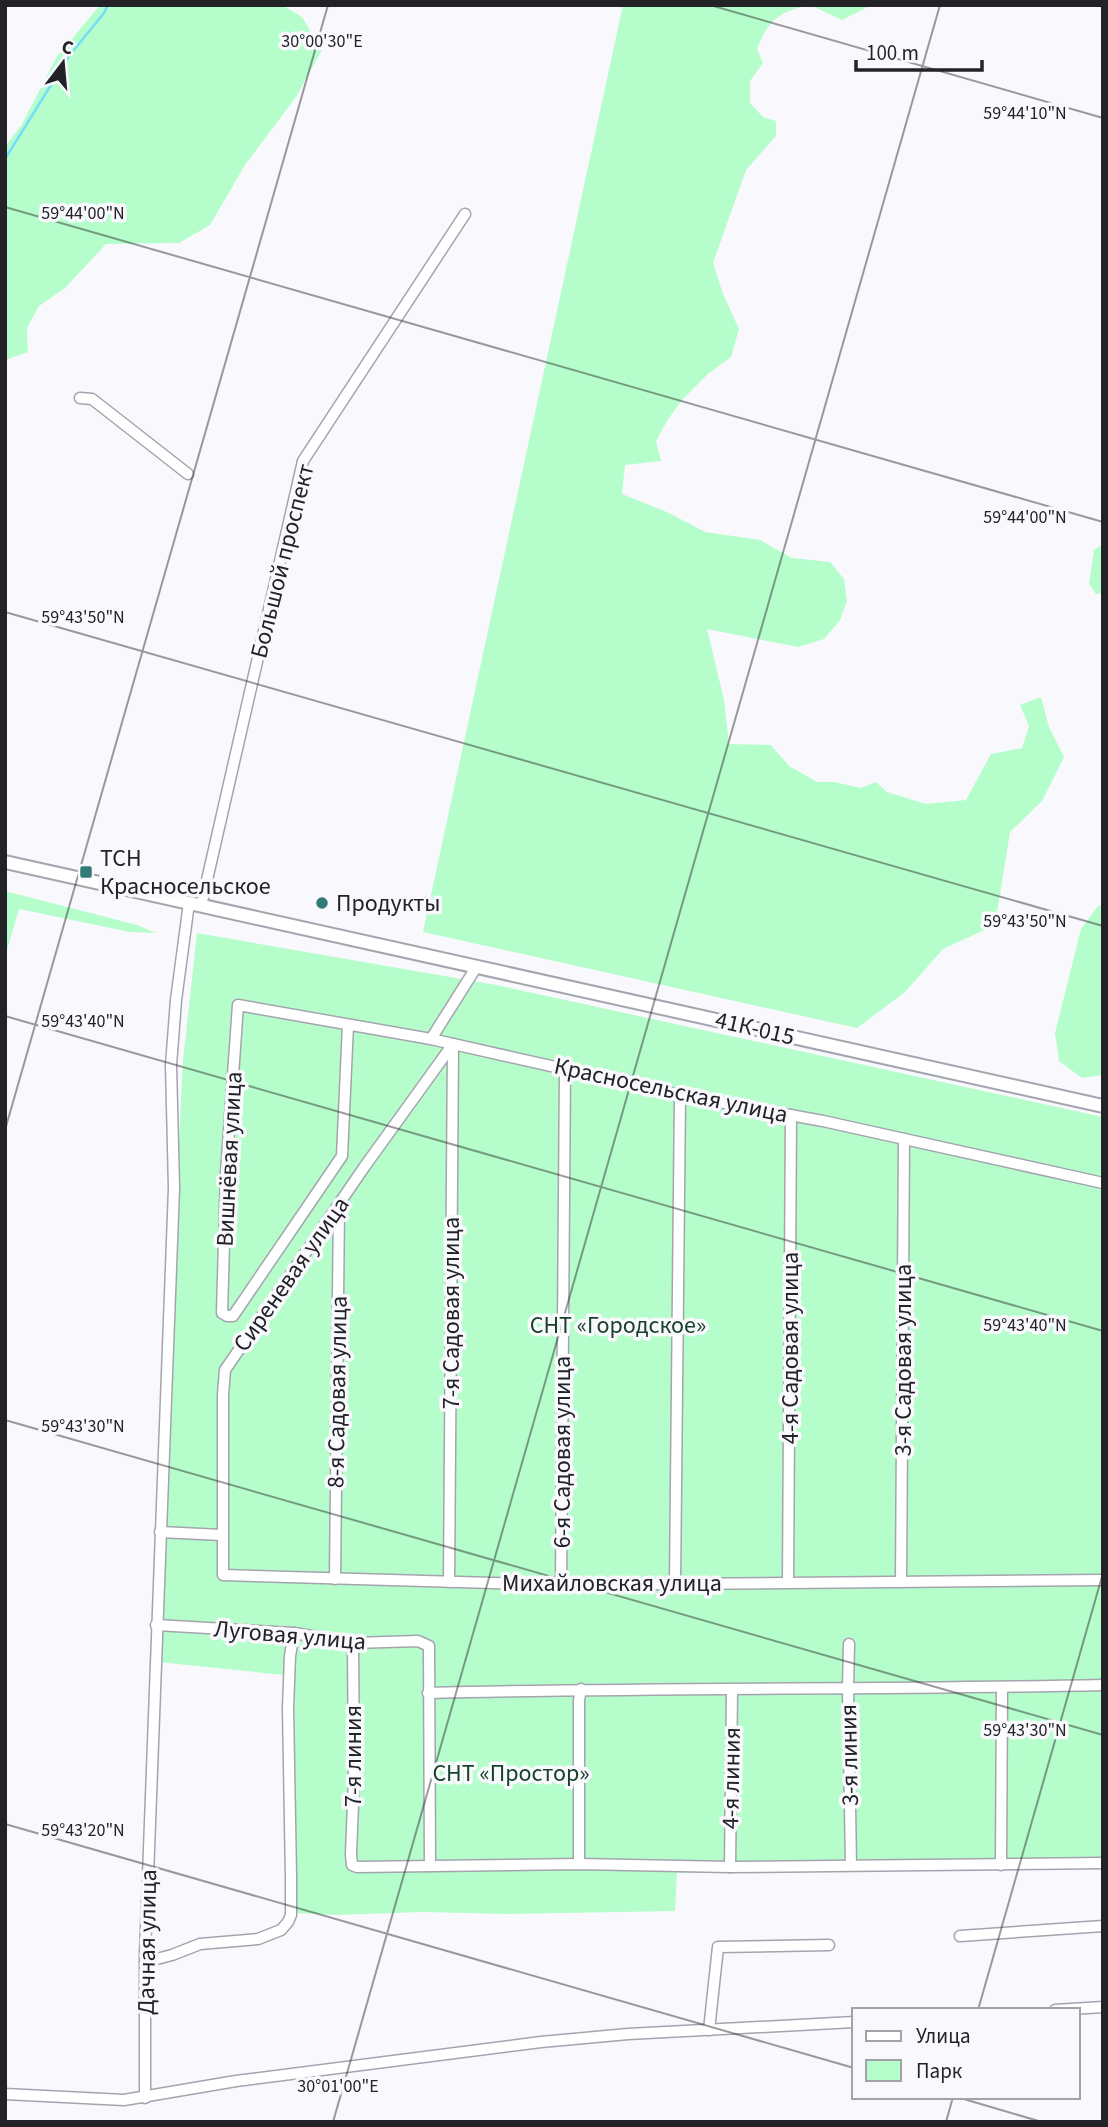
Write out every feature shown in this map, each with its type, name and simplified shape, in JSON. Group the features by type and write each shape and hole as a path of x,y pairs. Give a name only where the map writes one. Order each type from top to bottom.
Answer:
{"main road":[{"name":"41К-015","path":"5,862 1103,1106"}],"street":[{"name":"Большой проспект","path":"160,1532 174,1188 171,1065 176,1000 195,904 303,461 466,214"},
{"path":"80,398 92,399 188,474"},
{"path":"431,1039 477,966"},
{"name":"Красносельская улица","path":"238,1005 431,1039 680,1095 792,1115 1103,1183"},
{"name":"Вишнёвая улица","path":"238,1005 226,1173 222,1312 227,1316 233,1316 342,1156 348,1025"},
{"name":"Сиреневая улица","path":"222,1535 225,1370 453,1044"},
{"name":"7-я Садовая улица","path":"449,1582 453,1044"},
{"name":"6-я Садовая улица","path":"561,1584 565,1068"},
{"path":"675,1583 680,1095"},
{"name":"4-я Садовая улица","path":"788,1582 792,1115"},
{"name":"3-я Садовая улица","path":"901,1582 904,1139"},
{"name":"8-я Садовая улица","path":"335,1579 339,1205"},
{"path":"160,1532 222,1535"},
{"name":"Дачная улица","path":"145,2098 145,1962 160,1532"},
{"name":"Михайловская улица","path":"222,1535 223,1575 561,1584 1103,1580"},
{"name":"Луговая улица","path":"156,1625 294,1633 353,1643 423,1642 429,1646 428,1693"},
{"path":"145,1962 200,1944 258,1939 281,1930 288,1922 291,1888 288,1708 290,1656 294,1633"},
{"name":"7-я линия","path":"353,1643 352,1865 430,1866"},
{"name":"3-я линия","path":"849,1644 851,1865"},
{"path":"1103,1685 732,1690 581,1689 428,1693 430,1866 1001,1866 1103,1863"},
{"path":"1001,1866 1002,1687"},
{"path":"579,1864 581,1689"},
{"name":"4-я линия","path":"730,1867 732,1690"},
{"path":"960,1936 1103,1926"},
{"path":"709,2030 718,1947 829,1945"},
{"path":"1080,2008 1103,2007"},
{"path":"5,2094 110,2100 145,2098 236,2081 489,2048 628,2034 852,2022"}],"green space":[{"path":"100,5 282,5 302,17 322,50 296,97 245,165 210,225 179,243 106,244 65,288 39,306 27,328 28,352 5,360 5,147 22,124 56,58"},
{"path":"623,5 808,5 789,11 771,24 757,49 763,63 750,81 750,103 763,117 776,121 776,136 746,170 713,263 739,329 731,357 709,373 683,399 668,419 656,441 661,461 625,465 622,494 669,513 705,532 760,540 792,558 830,562 844,579 847,601 840,620 824,639 798,647 707,629 724,700 729,744 771,745 789,766 817,782 834,782 861,788 876,782 887,792 926,804 966,800 991,754 1022,748 1029,726 1020,705 1041,697 1049,727 1064,757 1042,801 1010,832 995,925 943,949 905,992 857,1028 423,932"},
{"path":"810,5 872,5 842,20"},
{"path":"1103,544 1103,593 1096,594 1089,584 1094,550"},
{"path":"5,891 137,925 156,933 130,932 19,909 5,957"},
{"path":"1103,905 1103,1075 1082,1078 1059,1061 1055,1033 1081,929 1098,906"},
{"name":"СНТ «Городское»","path":"197,933 496,985 1103,1117 1103,1869 677,1873 675,1911 337,1915 296,1913 294,1676 158,1662 170,1316 183,1061"}],"waterway":[{"path":"5,159 69,56 108,5"}],"place":[{"name":"ТСН Красносельское","path":"86,872"},
{"name":"Продукты","path":"322,903"}],"park label":[{"name":"СНТ «Простор»","path":"511,1773"}]}
